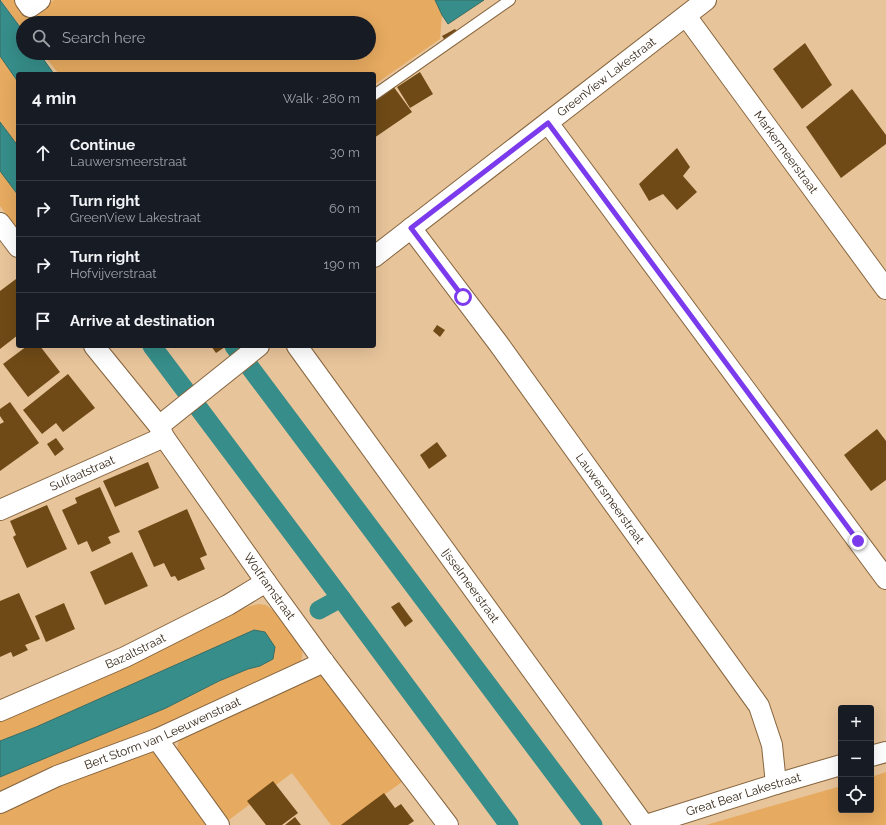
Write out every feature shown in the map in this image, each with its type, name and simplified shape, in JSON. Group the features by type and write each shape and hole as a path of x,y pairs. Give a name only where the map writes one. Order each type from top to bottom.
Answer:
{"street":[{"path":"25,0 30,7 40,0"},
{"name":"GreenView Lakestraat","path":"376,255 706,0"},
{"name":"Markermeerstraat","path":"686,16 886,289"},
{"path":"548,123 886,579"},
{"path":"0,223 16,244"},
{"name":"Lauwersmeerstraat","path":"411,228 498,343 759,706 772,745 776,784"},
{"name":"Wolframstraat","path":"96,348 163,427 266,582 324,662 448,825"},
{"path":"163,427 257,348"},
{"name":"Ijsselmeerstraat","path":"298,348 645,825"},
{"name":"Sulfaatstraat","path":"0,510 163,427"},
{"name":"Bazaltstraat","path":"0,711 126,657 228,604 266,582"},
{"name":"Bert Storm van Leeuwenstraat","path":"0,803 57,776 157,739 324,662"},
{"path":"157,739 219,825"},
{"path":"874,755 886,752"},
{"name":"Great Bear Lakestraat","path":"645,825 838,766"}],"lane":[{"path":"376,93 510,0"}],"shaded area":[{"path":"1,0 15,0 26,16 16,16 16,20"},
{"path":"54,0 435,0 442,15 440,39 376,84 376,72 57,72 48,60 376,60 376,16 30,16"},
{"path":"0,56 16,79 16,143 0,122"},
{"path":"0,171 16,192 16,227 0,206"},
{"path":"259,604 266,605 273,610 299,645 302,654 301,659 294,670 0,795 0,777 166,708 219,681 248,669 260,666 273,659 36,727 0,741 0,718 250,606"},
{"path":"312,676 321,676 327,680 402,782 342,825 331,825 292,773 226,822 177,751 178,743 182,736"},
{"path":"158,749 211,825 0,825 0,812 91,769"},
{"path":"886,772 886,825 706,825 838,787 838,813 874,813 874,776"}],"water":[{"path":"0,0 16,22 16,60 44,60 53,72 16,72 16,79 0,56"},
{"path":"435,0 484,0 448,24"},
{"path":"0,122 16,143 16,192 0,171"},
{"path":"254,630 265,632 275,647 273,659 260,666 248,669 219,681 166,708 0,777 0,741 36,727"}],"building":[{"path":"455,29 459,34 446,42 442,36"},
{"path":"805,43 832,85 802,109 773,69"},
{"path":"420,72 433,94 410,108 397,87"},
{"path":"393,86 412,112 376,137 376,99"},
{"path":"852,89 886,135 886,144 841,178 806,127"},
{"path":"677,148 690,167 683,176 697,192 677,210 663,194 649,201 639,184"},
{"path":"16,279 16,337 0,349 0,291"},
{"path":"437,325 445,330 440,337 433,331"},
{"path":"24,348 42,348 60,372 28,397 3,364"},
{"path":"212,348 224,348 216,353"},
{"path":"68,374 95,408 63,432 56,423 42,434 23,410"},
{"path":"10,402 39,443 0,471 0,424 4,422 0,416 0,409"},
{"path":"877,429 886,441 886,480 871,491 844,455"},
{"path":"56,438 64,449 55,456 47,444"},
{"path":"437,442 447,456 429,469 420,455"},
{"path":"148,462 159,488 115,507 103,481"},
{"path":"100,487 120,532 108,537 111,543 92,552 87,541 78,545 62,510 77,503 75,498"},
{"path":"47,505 67,549 27,568 13,537 16,535 10,521"},
{"path":"187,509 207,555 200,558 205,569 178,581 175,576 171,577 164,563 154,567 138,531"},
{"path":"132,552 148,586 105,605 90,572"},
{"path":"19,593 40,639 25,645 28,650 13,657 11,652 0,657 0,601"},
{"path":"399,602 413,621 405,627 391,607"},
{"path":"64,603 75,629 46,642 35,616"},
{"path":"273,781 298,813 282,825 266,825 247,801"},
{"path":"384,793 395,808 401,804 414,821 408,825 341,825"},
{"path":"295,817 301,825 285,825"}],"waterway":[{"path":"154,348 509,825"},
{"path":"235,348 593,825"},
{"path":"319,610 341,598"}],"route":[{"path":"463,297 411,228 548,123 858,541"}]}
